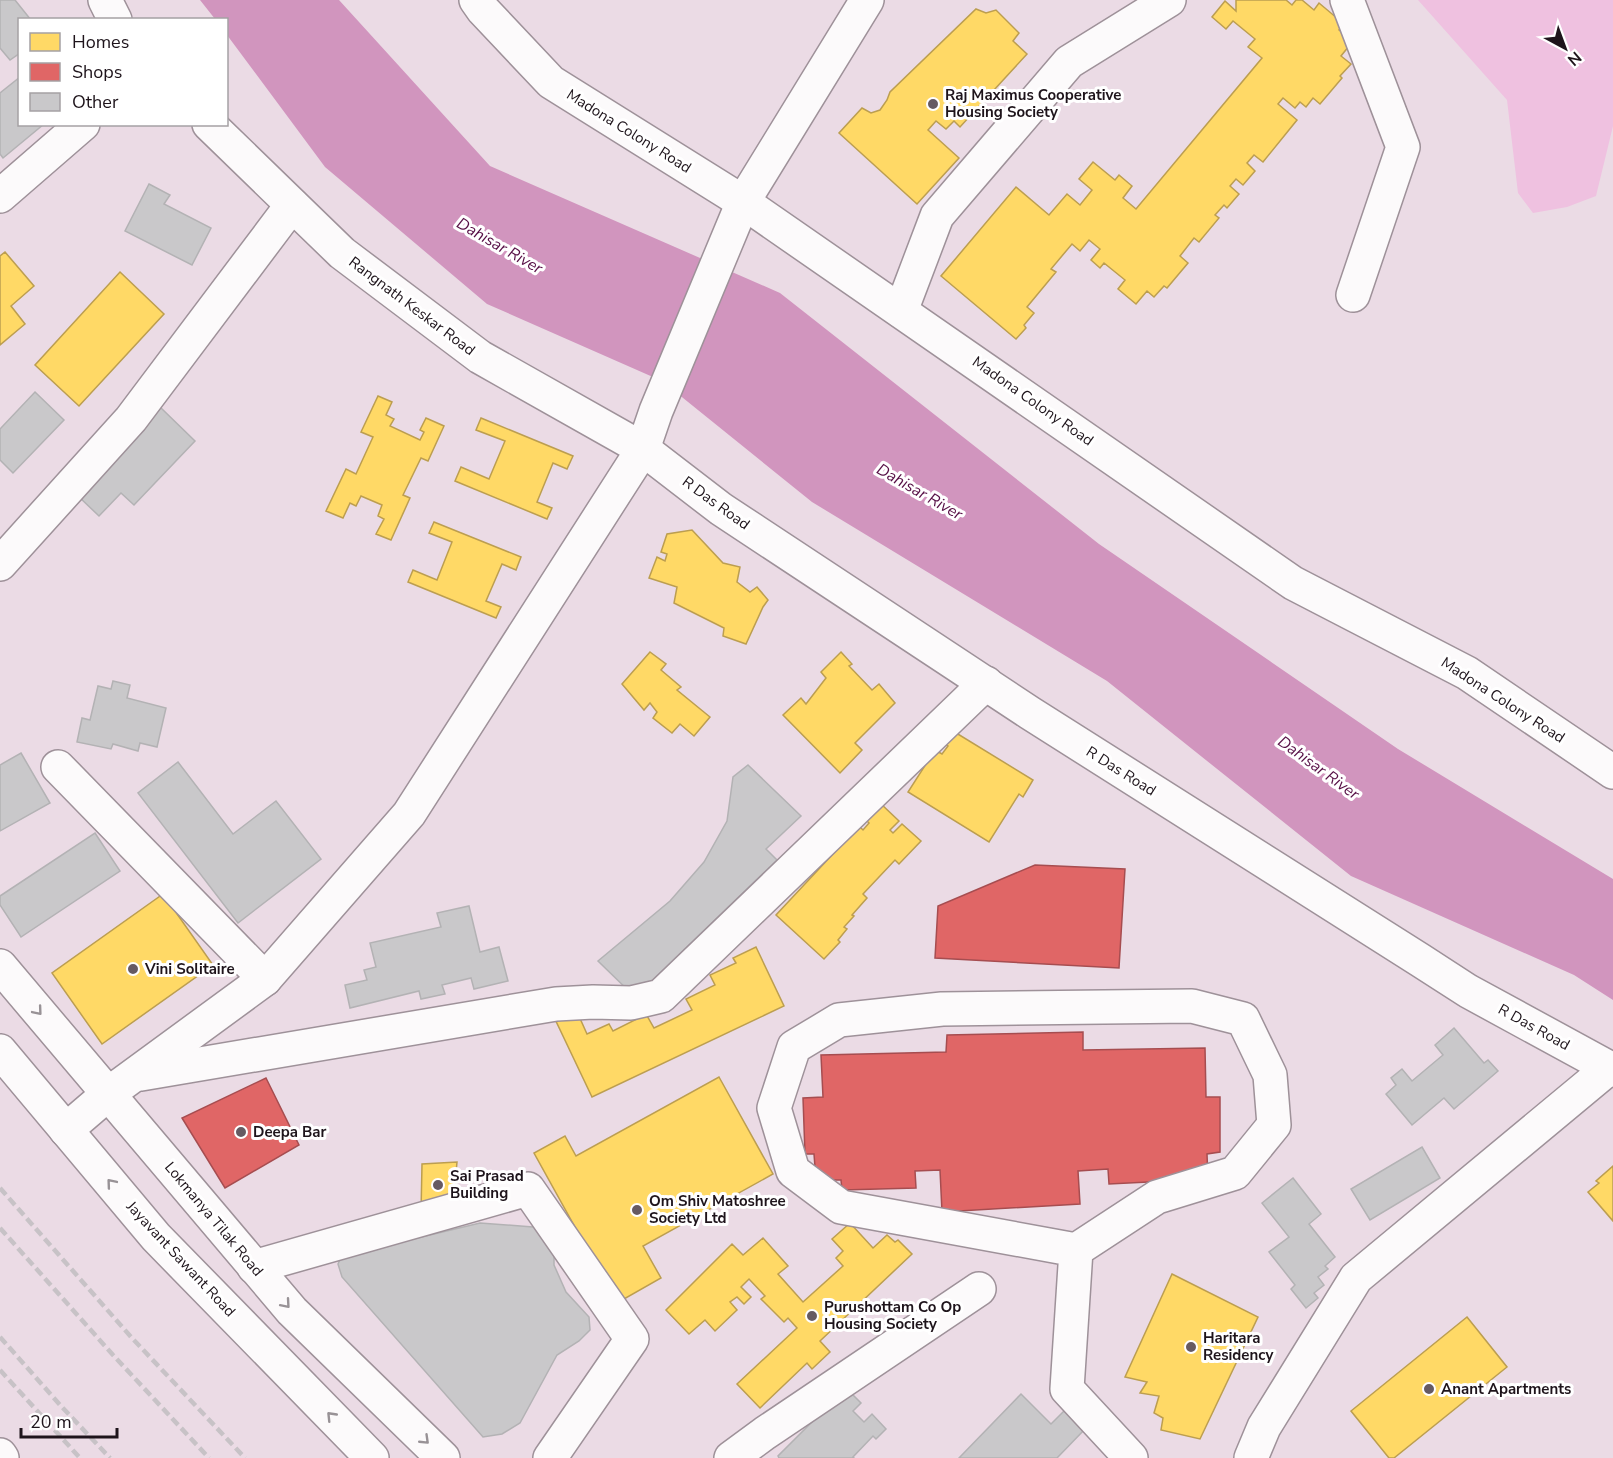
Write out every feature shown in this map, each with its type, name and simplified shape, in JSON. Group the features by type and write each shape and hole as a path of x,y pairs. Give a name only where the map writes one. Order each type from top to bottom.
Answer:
{"street":[{"path":"105,0 114,18"},
{"name":"Madona Colony Road","path":"476,0 551,82 743,202 1293,583 1467,673 1613,772"},
{"path":"66,1130 121,1085 265,979 409,814 643,449 656,411 743,202 867,0"},
{"path":"901,311 937,216 1069,62 1169,0"},
{"path":"1347,0 1402,147 1353,295"},
{"path":"0,196 81,126"},
{"name":"Rangnath Keskar Road","path":"211,126 342,253 480,357 643,449"},
{"path":"0,564 131,419 292,205"},
{"name":"R Das Road","path":"643,449 722,509 1050,726 1468,991 1611,1069"},
{"path":"121,1085 556,1004 631,1003 661,996 986,683"},
{"path":"58,767 265,979"},
{"name":"Lokmanya Tilak Road","path":"0,966 121,1085 255,1267 292,1311 444,1458"},
{"path":"1192,1006 1243,1019 1270,1075 1274,1125 1235,1173 1157,1197 1076,1250 841,1207 793,1171 774,1108 794,1047 839,1020 942,1009 1192,1006"},
{"name":"Jayavant Sawant Road","path":"0,1051 156,1237 372,1458"},
{"path":"1251,1458 1264,1426 1356,1278 1611,1069"},
{"path":"255,1267 528,1190 632,1339 550,1458"},
{"path":"1076,1250 1067,1389 1131,1458"},
{"path":"731,1458 979,1290"}],"shaded area":[{"path":"1418,0 1613,0 1613,126 1596,196 1567,207 1533,213 1518,193 1507,100"}],"water":[{"name":"Dahisar River","path":"200,0 339,0 490,166 780,293 1099,544 1398,749 1613,879 1613,1000 1574,975 1351,876 1107,681 812,502 662,381 487,304 325,167 228,36 228,18 214,18"}],"building: Homes":[{"path":"1236,0 1286,0 1292,5 1296,0 1302,0 1314,10 1319,3 1344,24 1339,30 1353,41 1341,56 1351,64 1320,104 1313,98 1306,107 1300,102 1295,108 1283,98 1278,104 1297,120 1263,162 1254,155 1247,163 1255,171 1243,185 1236,179 1230,186 1239,194 1227,208 1224,205 1215,215 1219,218 1199,242 1194,238 1180,256 1188,263 1167,288 1164,286 1154,297 1147,291 1136,304 1118,289 1125,280 1104,263 1100,268 1091,260 1100,249 1089,240 1080,251 1072,244 1051,269 1056,272 1027,307 1034,313 1024,325 1026,328 1016,339 941,276 1016,187 1049,215 1067,194 1080,205 1092,190 1079,179 1093,162 1115,180 1119,175 1132,186 1123,198 1136,209 1262,58 1248,47 1255,39 1233,21 1226,29 1212,17 1225,1 1236,11"},
{"name":"Raj Maximus Cooperative Housing Society","path":"976,9 986,13 996,10 1019,33 1013,41 1027,54 960,127 954,121 946,129 936,121 928,130 959,158 917,204 839,133 862,108 871,113 880,110 890,92"},
{"path":"5,252 34,286 11,306 25,324 0,345 0,256"},
{"path":"120,272 164,314 79,406 35,365"},
{"path":"378,396 392,402 386,415 394,419 390,426 420,440 424,432 420,430 426,418 444,426 428,461 421,458 403,495 410,498 391,540 376,534 384,519 378,516 382,505 361,496 356,506 350,503 343,518 326,511 346,469 356,474 373,437 361,432"},
{"path":"481,418 573,456 567,469 553,463 537,502 552,508 547,519 455,481 461,467 489,479 505,441 476,430"},
{"path":"434,522 521,557 516,570 502,564 486,601 501,607 496,618 408,582 413,570 437,580 452,542 429,533"},
{"path":"692,530 723,563 740,567 737,582 750,592 757,587 768,600 746,644 723,636 724,628 674,603 677,587 649,578 657,557 665,561 667,554 661,552 667,534"},
{"path":"650,652 666,664 661,670 681,687 677,690 710,717 694,736 680,724 672,733 653,718 657,712 650,703 644,710 622,684"},
{"path":"841,652 852,664 849,666 872,690 879,684 895,703 855,743 862,750 840,773 783,715 801,698 806,704 826,678 821,672"},
{"path":"948,728 1033,780 1023,797 1019,794 989,842 908,792 935,750 942,754 948,746 940,742"},
{"path":"880,803 899,821 890,830 893,833 902,824 921,841 899,864 895,860 863,894 867,898 844,927 847,929 838,940 840,942 824,959 776,915 859,826 863,830 869,823 866,820"},
{"name":"Vini Solitaire","path":"163,894 213,965 102,1044 52,973"},
{"path":"756,947 784,1006 592,1097 553,1015 574,1005 587,1034 609,1024 613,1031 637,1019 634,1012 642,1007 654,1028 692,1010 686,999 715,985 710,975 736,963 733,958"},
{"name":"Om Shiv Matoshree Society Ltd","path":"719,1077 773,1174 643,1246 661,1278 617,1303 534,1153 565,1136 576,1156"},
{"name":"Sai Prasad Building","path":"457,1162 453,1206 421,1213 422,1164"},
{"path":"1613,1166 1613,1221 1588,1192 1599,1183 1596,1181"},
{"name":"Purushottam Co Op Housing Society","path":"850,1223 873,1248 887,1235 895,1242 898,1240 912,1254 820,1341 830,1352 812,1369 807,1363 760,1408 737,1384 797,1328 788,1318 784,1322 761,1299 765,1296 749,1279 741,1287 751,1297 744,1304 737,1297 730,1302 737,1310 715,1331 705,1320 689,1334 666,1310 732,1244 743,1255 763,1238 788,1266 778,1274 803,1302 843,1266 836,1258 843,1251 832,1239"},
{"name":"Haritara Residency","path":"1172,1274 1258,1317 1200,1439 1161,1430 1163,1418 1154,1413 1159,1396 1140,1393 1147,1382 1125,1377"},
{"name":"Anant Apartments","path":"1467,1317 1507,1367 1394,1458 1389,1458 1351,1411"}],"building: Shops":[{"path":"1035,865 1125,869 1119,968 935,958 938,906"},
{"path":"1083,1032 1083,1050 1205,1048 1206,1097 1220,1097 1220,1152 1207,1154 1208,1179 1109,1184 1108,1169 1078,1171 1080,1204 942,1212 940,1170 915,1171 916,1188 842,1190 841,1180 816,1180 814,1154 805,1154 803,1098 823,1097 821,1055 946,1052 947,1035"},
{"name":"Deepa Bar","path":"266,1078 299,1145 225,1188 182,1118"}],"building: Other":[{"path":"0,0 15,0 29,18 18,18 18,54 10,60 0,48"},
{"path":"18,79 18,126 42,126 3,158 0,154 0,93"},
{"path":"149,184 170,195 164,204 211,228 192,265 125,231"},
{"path":"35,392 64,420 13,473 0,460 0,429"},
{"path":"160,407 195,441 134,505 121,493 99,516 77,495"},
{"path":"113,681 130,685 127,698 166,708 157,747 140,743 138,751 113,744 111,749 77,742 82,718 90,720 98,686 111,689"},
{"path":"21,753 50,803 0,831 0,765"},
{"path":"178,762 233,834 276,801 321,859 238,923 138,793"},
{"path":"748,765 801,816 766,849 777,860 635,997 598,961 670,901 704,862 727,821 733,777"},
{"path":"95,833 120,871 21,937 0,905 0,896"},
{"path":"469,906 480,952 499,947 508,981 474,989 471,978 442,985 445,994 421,999 419,991 350,1008 345,985 367,980 364,970 376,967 370,943 441,927 437,913"},
{"path":"1454,1028 1484,1063 1488,1060 1498,1071 1454,1109 1444,1098 1412,1125 1386,1094 1396,1085 1391,1078 1402,1069 1412,1081 1443,1055 1435,1045"},
{"path":"1422,1147 1440,1178 1370,1220 1351,1189"},
{"path":"1293,1178 1321,1214 1309,1224 1335,1257 1325,1266 1328,1269 1318,1277 1324,1285 1314,1293 1318,1298 1306,1308 1291,1289 1295,1285 1269,1252 1289,1237 1262,1203"},
{"path":"480,1223 533,1227 543,1231 554,1250 554,1265 566,1292 589,1317 590,1330 579,1341 557,1355 520,1423 502,1434 483,1437 342,1277 338,1264 343,1252 388,1245"},
{"path":"846,1388 861,1403 853,1411 864,1422 872,1414 886,1429 876,1439 873,1436 854,1458 779,1458 778,1456"},
{"path":"1021,1394 1051,1424 1065,1410 1085,1429 1057,1458 959,1458"}],"railway":[{"path":"0,1188 132,1338 245,1458"},
{"path":"0,1228 209,1458"},
{"path":"0,1337 110,1458"},
{"path":"0,1370 80,1458"}],"place":[{"name":"Raj Maximus Cooperative Housing Society","path":"933,104"},
{"name":"Vini Solitaire","path":"133,969"},
{"name":"Deepa Bar","path":"241,1132"},
{"name":"Sai Prasad Building","path":"438,1185"},
{"name":"Om Shiv Matoshree Society Ltd","path":"637,1210"},
{"name":"Purushottam Co Op Housing Society","path":"812,1316"},
{"name":"Haritara Residency","path":"1191,1347"},
{"name":"Anant Apartments","path":"1429,1389"}]}
